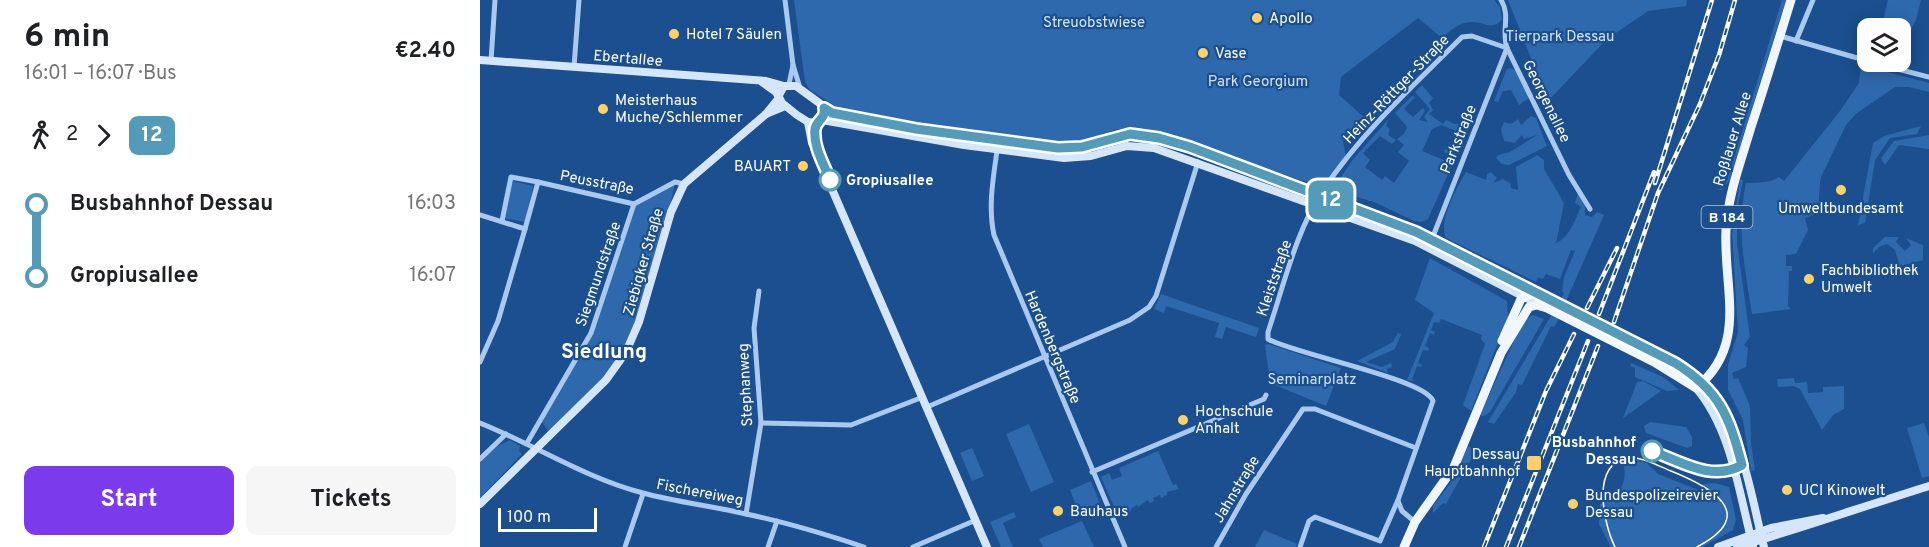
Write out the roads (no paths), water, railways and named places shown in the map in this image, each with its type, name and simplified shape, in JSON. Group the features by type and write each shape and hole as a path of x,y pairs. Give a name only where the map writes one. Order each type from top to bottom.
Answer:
{"main road":[{"name":"Roßlauer Allee","path":"1700,388 1719,362 1730,331 1726,263 1728,208 1791,0"},
{"name":"Ebertallee","path":"480,60 786,85 800,88 824,108"},
{"path":"762,82 779,97 785,106 808,122 820,121 997,151 1074,158 1136,145 1167,151 1429,248 1523,297 1546,304 1623,341 1671,372 1716,396 1729,420 1764,544"},
{"name":"Ziebigker Straße","path":"480,504 606,380 626,352 639,322 671,212 684,184 766,114 786,85"},
{"name":"Ziebigker Straße","path":"766,114 785,106"},
{"path":"817,151 815,131 824,108 832,113 898,126 1058,148 1082,147 1123,135 1146,135 1227,160 1432,239 1535,292 1546,304"},
{"path":"808,122 810,138 987,547"},
{"path":"1501,353 1505,333 1523,297 1535,292"},
{"path":"1404,547 1415,522 1450,473 1501,353 1524,312 1531,306 1546,304"},
{"path":"1700,388 1722,433 1753,545"},
{"path":"1737,547 1764,544 1827,517 1929,486"},
{"path":"1718,547 1760,531 1812,518 1827,517"}],"street":[{"path":"491,61 495,0"},
{"path":"574,67 579,0"},
{"path":"785,0 793,65 800,88"},
{"name":"Georgenallee","path":"1501,0 1507,14 1502,35 1507,48 1569,175 1590,209"},
{"path":"1796,41 1813,0"},
{"name":"Heinz-Röttger-Straße","path":"1320,196 1348,156 1462,38 1472,36 1507,48"},
{"path":"1780,36 1857,58"},
{"name":"Parkstraße","path":"1432,239 1507,48"},
{"path":"786,85 793,65"},
{"path":"1910,72 1929,77"},
{"name":"Hardenbergstraße","path":"997,151 990,218 994,235 1125,547"},
{"path":"927,407 1137,317 1149,307 1156,296 1198,162"},
{"name":"Peusstraße","path":"502,221 511,177 634,204 675,183 684,184"},
{"name":"Peusstraße","path":"480,362 498,321 538,182"},
{"name":"Kleiststraße","path":"1320,196 1297,247 1267,337 1280,344 1322,358 1336,359 1428,393 1433,403 1416,448"},
{"name":"Siegmundstraße","path":"527,443 591,333 634,204"},
{"path":"480,215 525,229"},
{"name":"Stephanweg","path":"746,514 761,423 754,328 759,291"},
{"path":"1092,472 1264,399 1266,395"},
{"path":"761,423 851,425 922,397"},
{"name":"Jahnstraße","path":"1216,547 1298,413 1303,409 1311,408 1416,448"},
{"name":"Fischereiweg","path":"480,423 536,447 561,463 643,494 777,521 864,547"},
{"path":"480,459 506,434"},
{"path":"1300,547 1310,520 1318,518 1380,541 1398,500 1416,448"},
{"path":"625,547 643,494"},
{"path":"1398,500 1402,511 1415,522"},
{"path":"913,547 976,520"},
{"path":"768,547 777,521"}],"tram line":[{"path":"1615,547 1604,511 1604,483 1615,463 1627,458 1638,458 1649,462 1701,485 1723,503 1727,513 1725,523 1716,535 1697,547"}],"railway":[{"path":"1655,183 1712,0"},
{"path":"1614,322 1658,193 1700,104 1719,55 1735,0"},
{"path":"1599,314 1654,172"},
{"path":"1587,308 1617,248"},
{"path":"1484,547 1546,391 1574,334"},
{"path":"1506,547 1588,341"},
{"path":"1519,547 1598,346"}],"place":[{"name":"Apollo","path":"1257,18"},
{"name":"Hotel 7 Säulen","path":"674,34"},
{"name":"Vase","path":"1203,53"},
{"name":"Meisterhaus Muche/Schlemmer","path":"603,109"},
{"name":"BAUART","path":"803,166"},
{"name":"Gropiusallee","path":"830,180"},
{"name":"Umweltbundesamt","path":"1841,190"},
{"name":"Fachbibliothek Umwelt","path":"1809,279"},
{"name":"Hochschule Anhalt","path":"1183,420"},
{"name":"Busbahnhof Dessau","path":"1652,451"},
{"name":"Dessau Hauptbahnhof","path":"1534,463"},
{"name":"UCI Kinowelt","path":"1787,490"},
{"name":"Bundespolizeirevier Dessau","path":"1573,504"},
{"name":"Bauhaus","path":"1058,511"}],"district":[{"name":"Siedlung","path":"604,351"}],"park label":[{"name":"Streuobstwiese","path":"1094,22"},
{"name":"Tierpark Dessau","path":"1560,36"},
{"name":"Park Georgium","path":"1258,81"},
{"name":"Seminarplatz","path":"1312,379"}]}
